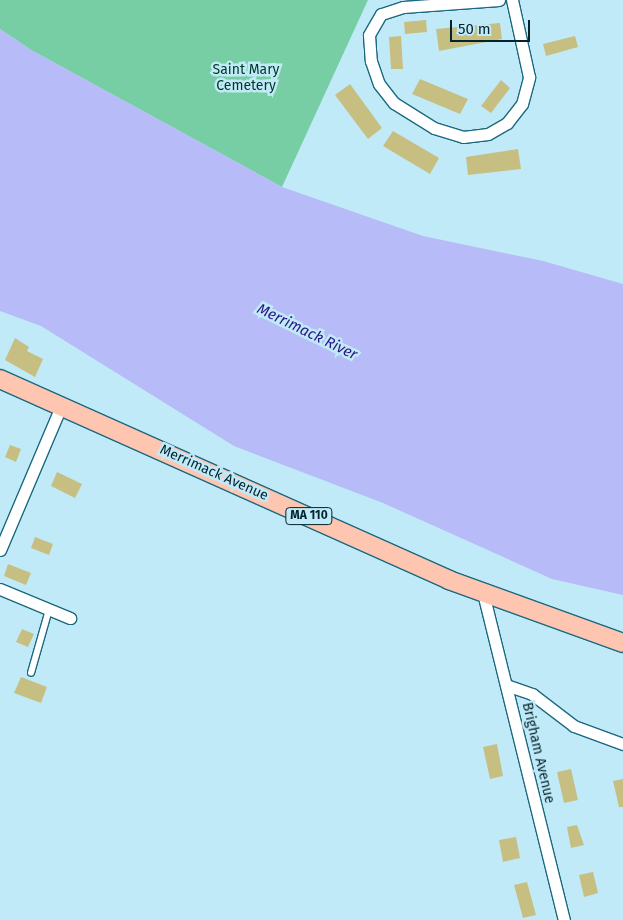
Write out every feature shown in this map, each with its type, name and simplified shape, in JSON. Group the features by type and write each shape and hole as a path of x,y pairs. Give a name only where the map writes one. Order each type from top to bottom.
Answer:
{"main road":[{"name":"Merrimack Avenue","path":"0,378 483,593 623,643"}],"street":[{"path":"499,0 403,6 381,14 369,35 371,61 379,84 394,103 434,128 463,137 488,134 506,123 522,104 528,77 512,0"},
{"path":"0,550 61,406"},
{"path":"0,590 70,618"},
{"name":"Brigham Avenue","path":"483,593 564,920"},
{"path":"506,685 532,694 574,726 623,744"}],"lane":[{"path":"31,673 49,610"}],"green space":[{"name":"Saint Mary Cemetery","path":"0,0 368,0 282,187 31,50 0,29"}],"water":[{"name":"Merrimack River","path":"0,29 31,50 282,187 423,236 543,261 623,284 623,595 552,579 383,503 234,446 41,326 0,311"}],"building":[{"path":"426,20 427,32 405,34 404,22"},
{"path":"500,23 502,39 439,51 436,29"},
{"path":"401,36 403,69 391,69 389,37"},
{"path":"575,36 578,47 546,56 543,44"},
{"path":"420,79 468,99 460,114 412,94"},
{"path":"501,80 510,88 491,113 481,106"},
{"path":"350,84 382,128 368,139 335,95"},
{"path":"393,131 439,158 430,174 383,146"},
{"path":"518,149 521,169 468,175 466,157"},
{"path":"15,338 29,347 27,351 43,359 35,377 5,360"},
{"path":"10,445 21,449 16,462 5,457"},
{"path":"57,472 82,484 75,498 51,486"},
{"path":"35,537 53,544 49,555 31,548"},
{"path":"8,564 31,573 26,585 4,576"},
{"path":"22,629 34,634 28,647 16,642"},
{"path":"21,677 47,687 41,703 14,693"},
{"path":"497,744 503,776 490,779 483,747"},
{"path":"571,769 578,800 564,803 557,772"},
{"path":"623,779 623,807 619,807 613,781"},
{"path":"577,825 584,845 571,848 567,827"},
{"path":"516,837 520,858 503,862 499,840"},
{"path":"593,872 598,893 584,897 579,875"},
{"path":"527,882 536,915 523,918 514,885"}]}
